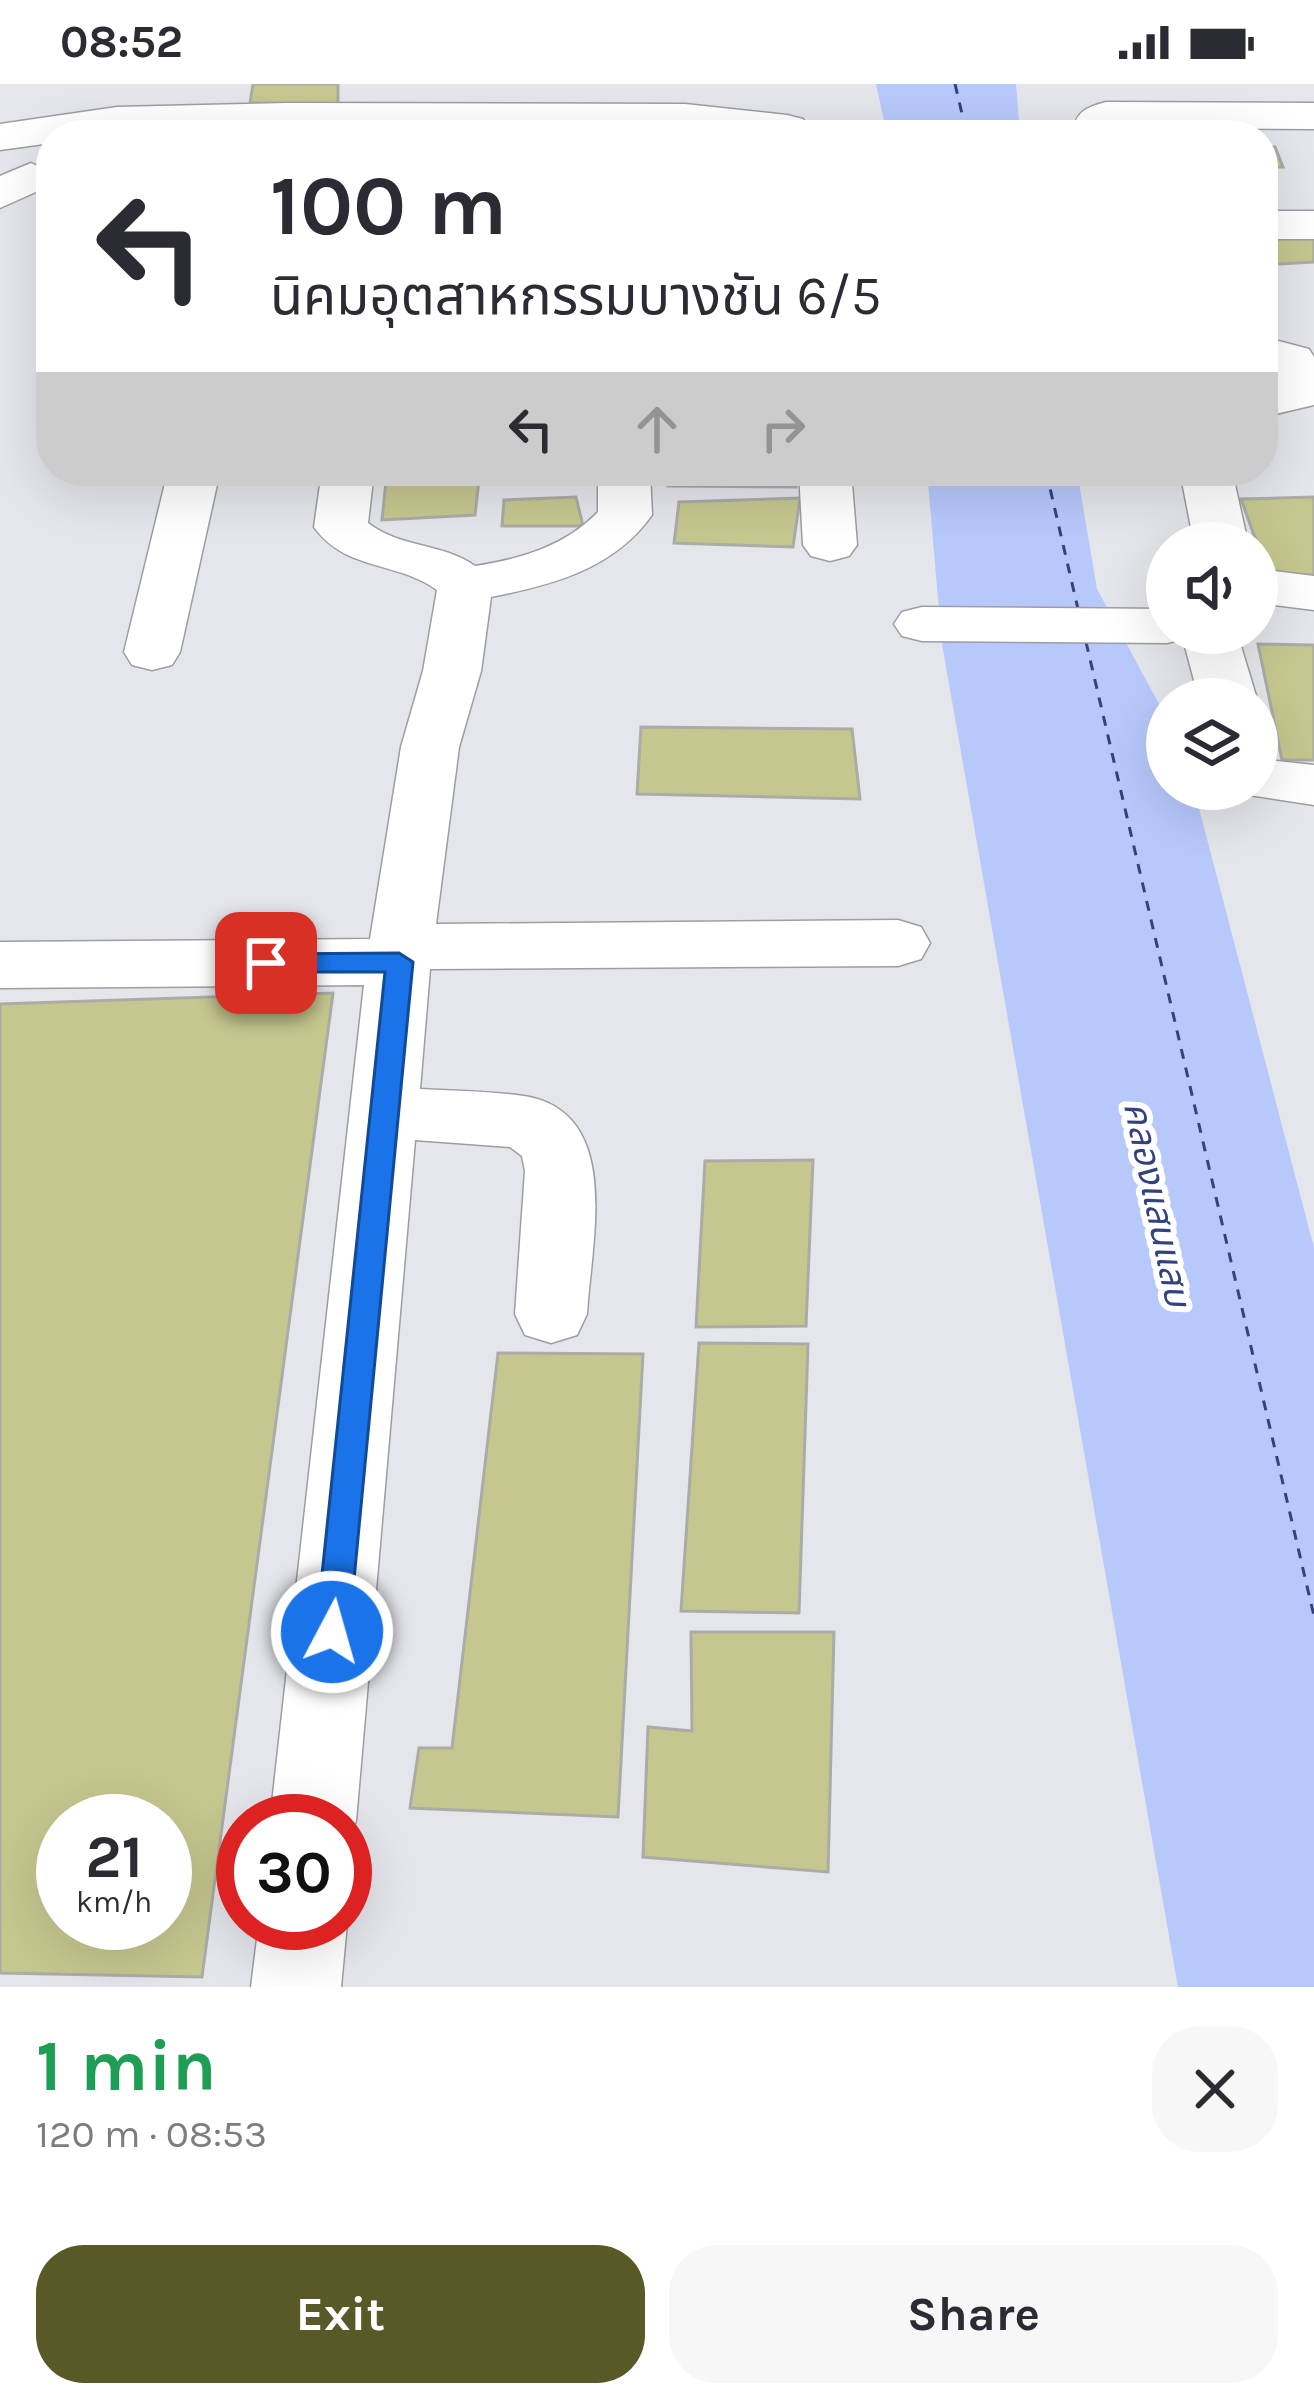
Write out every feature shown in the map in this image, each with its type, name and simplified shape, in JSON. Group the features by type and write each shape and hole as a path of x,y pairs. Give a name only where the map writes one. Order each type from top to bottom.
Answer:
{"street":[{"path":"603,120 686,100 747,120"},
{"path":"1098,120 1106,115 1254,100 1314,116"},
{"path":"0,137 36,132"},
{"path":"1278,225 1314,224"},
{"path":"1278,356 1291,360 1300,393 1278,398"},
{"path":"152,652 191,486"},
{"path":"346,486 341,527 359,547 444,566 464,585"},
{"path":"464,585 538,573 611,532 625,515 624,486"},
{"path":"826,486 830,545"},
{"path":"1209,486 1217,522"},
{"path":"316,1794 401,955 430,747 452,671 464,585"},
{"path":"926,624 1146,626"},
{"path":"1278,781 1314,785"},
{"path":"0,965 898,943"},
{"path":"385,1112 526,1122 554,1143 560,1171 551,1314"},
{"path":"296,1987 300,1950"}],"water":[{"path":"876,84 1016,84 1019,120 884,120"},
{"name":"คลองแสนแสบ","path":"928,486 1080,486 1097,589 1146,680 1146,810 1199,810 1314,1248 1314,1987 1178,1987 942,644"}],"building":[{"path":"253,84 338,84 338,104 250,103"},
{"path":"1314,234 1314,262 1278,264 1278,236"},
{"path":"385,486 478,486 475,515 382,520"},
{"path":"576,497 583,526 502,526 504,500"},
{"path":"1314,497 1314,575 1278,574 1278,522 1249,522 1241,499"},
{"path":"800,498 793,547 674,543 679,502"},
{"path":"1278,644 1314,645 1314,760 1282,760 1278,678 1265,678 1260,654 1278,654"},
{"path":"641,727 852,729 860,799 637,794"},
{"path":"333,993 226,1794 216,1794 216,1872 202,1977 0,1973 0,1004"},
{"path":"813,1160 806,1326 696,1327 705,1161"},
{"path":"699,1343 808,1344 799,1613 681,1611"},
{"path":"498,1353 643,1354 618,1817 410,1808 419,1748 452,1748"},
{"path":"691,1632 834,1632 828,1872 643,1857 648,1727 692,1731"}],"ferry route":[{"path":"955,84 963,120"},
{"path":"1049,486 1078,609"},
{"path":"1086,642 1314,1616"}],"route":[{"path":"266,963 399,962 332,1632"}]}
